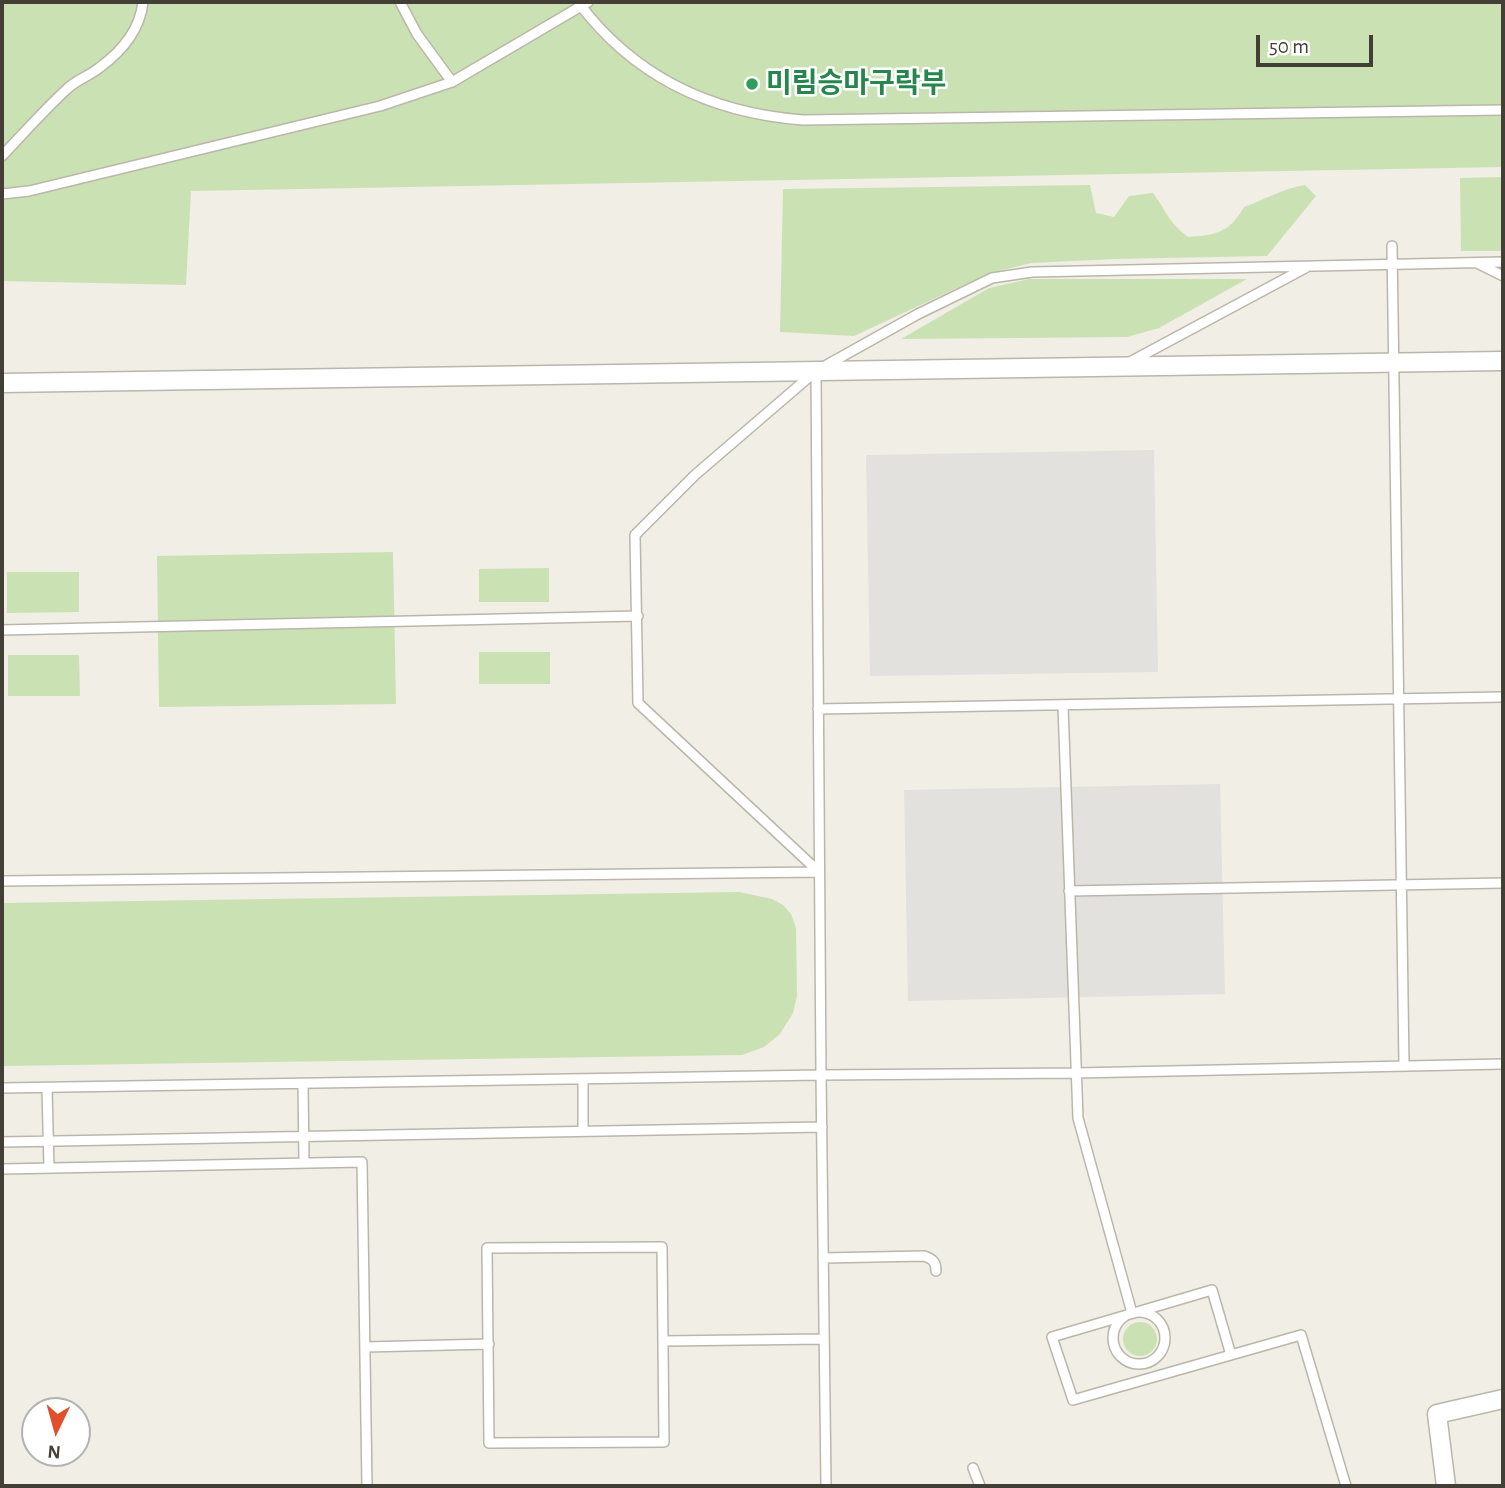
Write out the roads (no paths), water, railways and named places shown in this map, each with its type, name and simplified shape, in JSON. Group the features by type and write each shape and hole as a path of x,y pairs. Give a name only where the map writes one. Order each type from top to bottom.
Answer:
{"street":[{"path":"2,383 1503,361"},
{"path":"1446,1486 1437,1414 1503,1399"}],"lane":[{"path":"2,156 69,87 99,68 117,52 133,33 141,14 142,2"},
{"path":"400,2 417,34 452,82"},
{"path":"2,194 29,191 380,106 452,82 583,3 610,39 631,57 675,86 724,107 777,118 803,120 1503,110"},
{"path":"1392,246 1404,1065"},
{"path":"819,872 638,704 635,535 695,475 816,371 918,314 992,278 1032,272 1393,262 1503,262"},
{"path":"1475,262 1503,276"},
{"path":"1122,367 1308,266"},
{"path":"816,371 826,1486"},
{"path":"2,630 638,615"},
{"path":"818,709 1503,698"},
{"path":"1063,706 1076,1103 1082,1141 1132,1313"},
{"path":"2,881 819,872"},
{"path":"1069,891 1503,883"},
{"path":"2,1088 1076,1073 1503,1064"},
{"path":"583,1079 583,1131"},
{"path":"303,1084 304,1162"},
{"path":"47,1088 49,1168"},
{"path":"2,1142 822,1127"},
{"path":"2,1168 362,1162 367,1486"},
{"path":"662,1247 664,1442 489,1443 488,1345 488,1248 662,1247"},
{"path":"823,1258 924,1256 936,1264 936,1272"},
{"path":"1231,1355 1212,1290 1052,1337 1073,1400 1153,1377 1231,1355 1301,1335 1346,1486"},
{"path":"1143,1312 1154,1316 1162,1325 1166,1336 1165,1347 1149,1364 1137,1365 1125,1361 1116,1353 1114,1329 1121,1319 1132,1313 1143,1312"},
{"path":"663,1341 824,1339"},
{"path":"365,1347 488,1345"},
{"path":"1149,1364 1153,1377"},
{"path":"973,1468 980,1486"}],"place":[{"name":"미림승마구락부","path":"752,84"}]}
